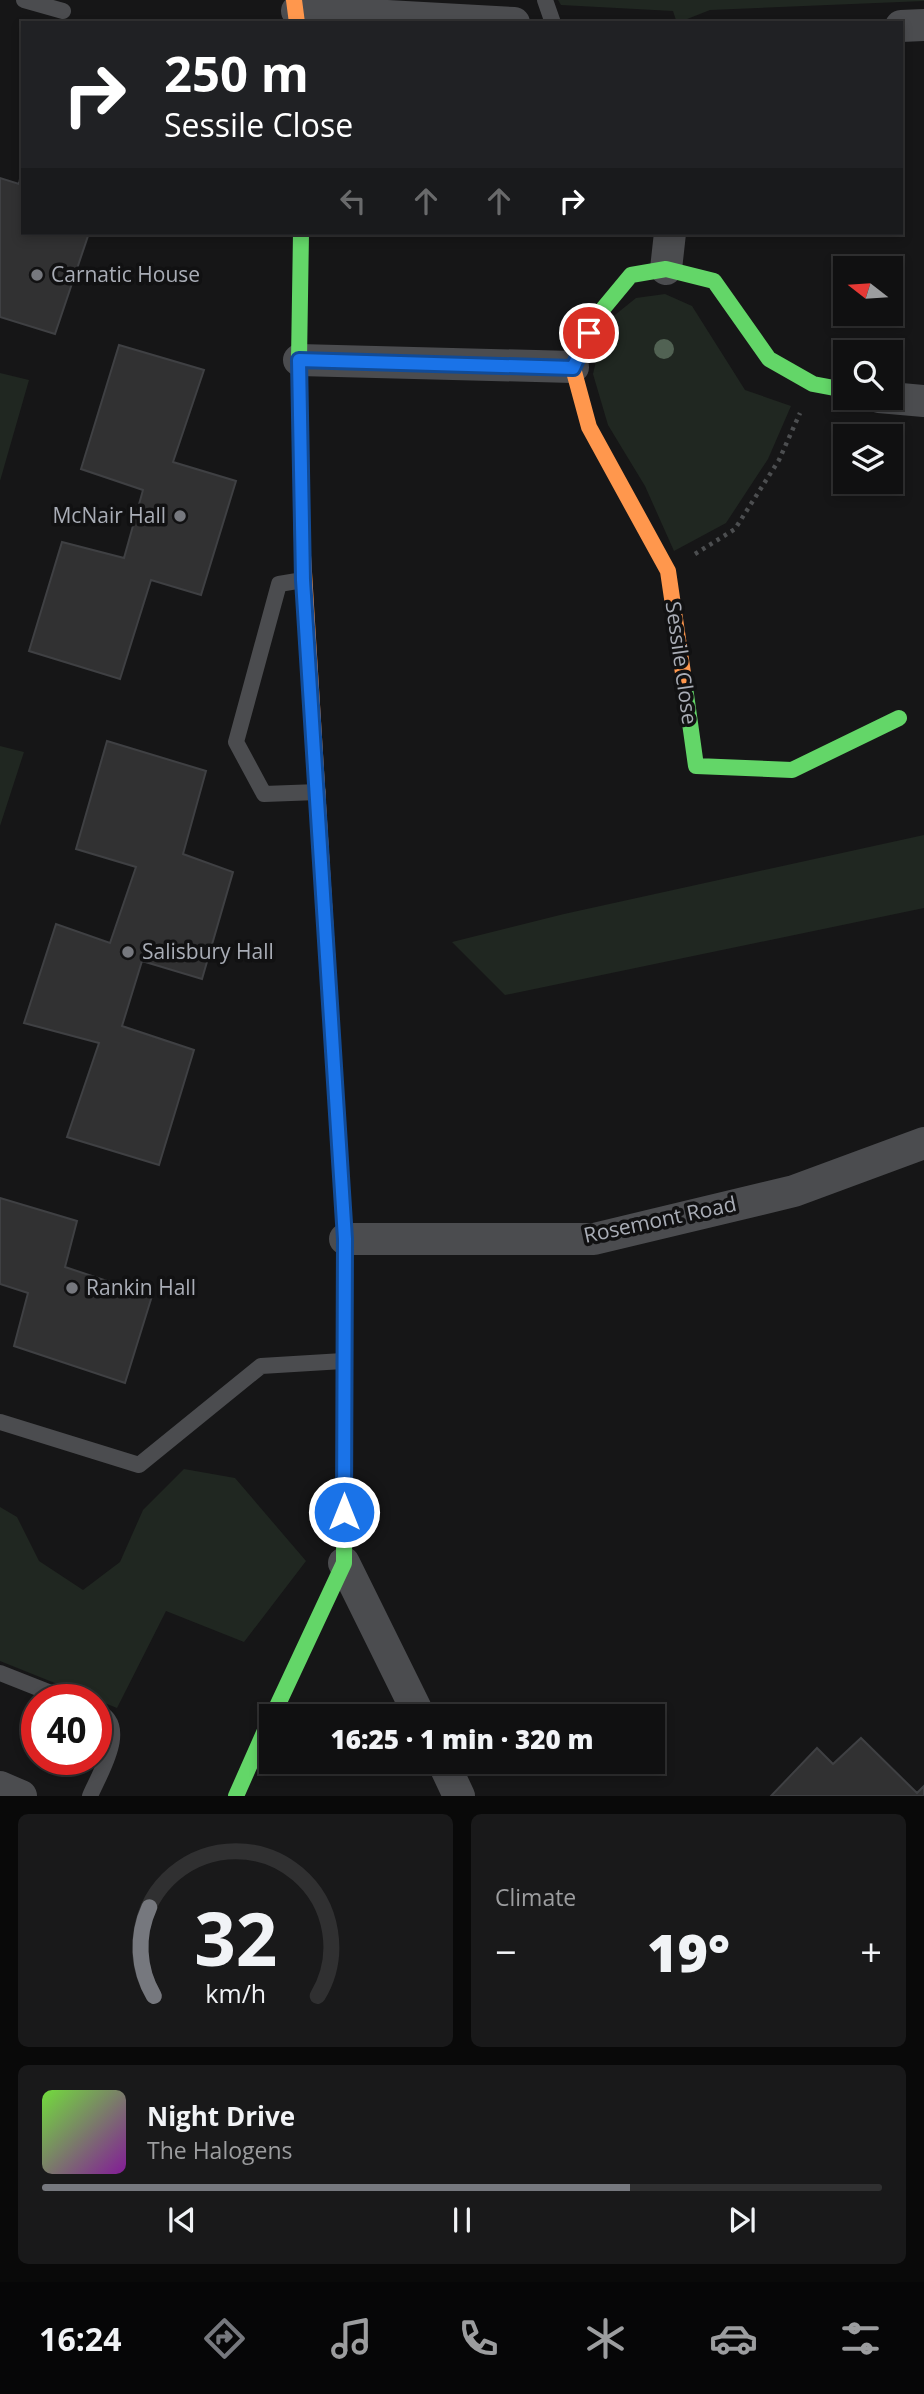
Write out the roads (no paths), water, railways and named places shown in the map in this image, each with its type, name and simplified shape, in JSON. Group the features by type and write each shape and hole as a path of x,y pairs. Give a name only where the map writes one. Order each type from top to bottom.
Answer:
{"street":[{"path":"308,9 485,21"},
{"path":"903,26 924,25"},
{"path":"277,1704 344,1563 345,1239 303,580 299,360 301,235"},
{"path":"666,269 670,235"},
{"path":"299,360 573,368 597,316 631,275 666,269 715,281 769,359 813,384 833,388"},
{"name":"Sessile Close","path":"573,368 589,427 668,571 696,766 792,770 899,718"},
{"path":"903,399 924,401"},
{"name":"Rosemont Road","path":"345,1239 594,1239 794,1191 924,1143"},
{"path":"344,1563 414,1704"},
{"path":"236,1796 259,1744"},
{"path":"449,1774 459,1796"},
{"path":"0,1787 21,1796"}],"lane":[{"path":"24,0 63,11"},
{"path":"545,0 552,21"},
{"path":"303,580 279,584 236,742 264,794 317,792"},
{"path":"0,1422 139,1465 261,1366 344,1361"},
{"path":"0,1673 28,1684"},
{"path":"112,1725 112,1743"},
{"path":"90,1796 99,1775"}],"place":[{"name":"Carnatic House","path":"37,275"},
{"name":"McNair Hall","path":"180,516"},
{"name":"Salisbury Hall","path":"128,952"},
{"name":"Rankin Hall","path":"72,1288"}]}
